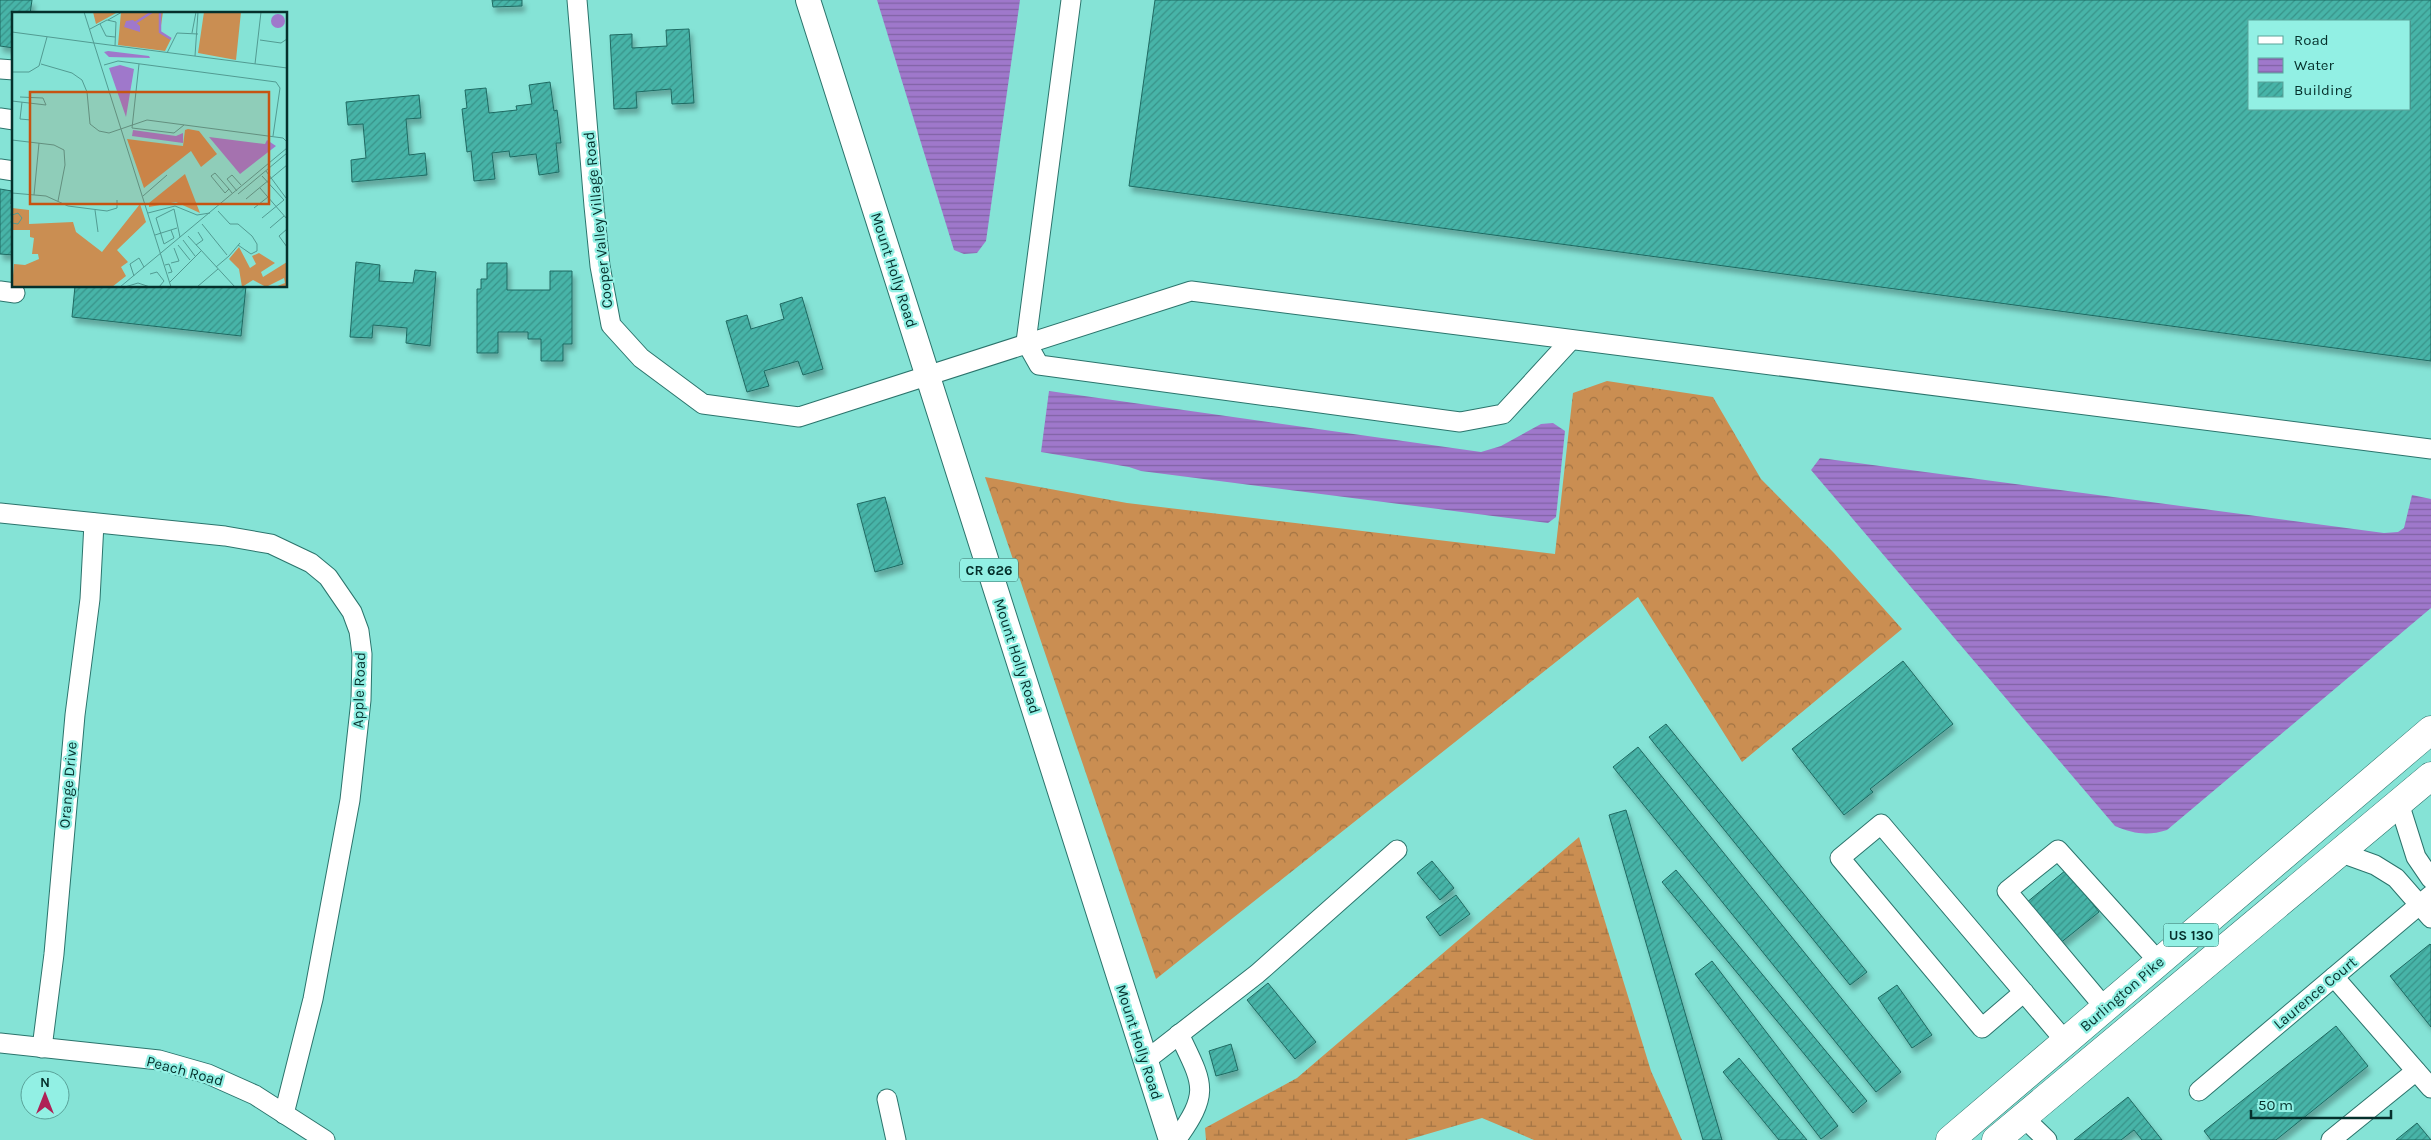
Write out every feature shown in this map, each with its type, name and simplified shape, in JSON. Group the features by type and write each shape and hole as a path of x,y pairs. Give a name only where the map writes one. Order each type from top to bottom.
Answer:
{"highway":[{"name":"Burlington Pike","path":"1950,1140 2431,730"},
{"name":"Burlington Pike","path":"1996,1140 2431,776"}],"main road":[{"name":"Mount Holly Road","path":"808,0 1171,1140"}],"street":[{"name":"Cooper Valley Village Road","path":"577,0 600,266 611,325 641,358 703,404 799,417 928,376 1026,342 1191,291 2431,450"},
{"path":"1071,0 1026,342 1040,365 1460,422 1503,414 1570,341"},
{"name":"Apple Road","path":"0,513 225,536 271,544 311,563 328,577 352,612 359,631 362,654 361,700 356,759 343,848 304,1038 284,1114"},
{"name":"Orange Drive","path":"42,1048 54,954 73,733 90,599 94,523"},
{"path":"2399,803 2416,857 2431,879"},
{"path":"2024,992 1982,1028 1840,858 1880,824 2024,992 2066,1042"},
{"path":"1145,1060 1257,974 1397,850"},
{"path":"2106,1008 2007,891 2058,850 2159,962"},
{"path":"2339,852 2384,869 2427,906"},
{"name":"Laurence Court","path":"2199,1091 2334,977 2427,906"},
{"path":"2334,977 2431,1088"},
{"path":"1176,1140 1194,1116 1201,1094 1199,1076 1180,1034"},
{"name":"Peach Road","path":"0,1043 159,1060 208,1074 232,1084 325,1140"},
{"path":"2331,1140 2416,1071"},
{"path":"886,1099 896,1140"},
{"path":"2023,1117 2047,1140"}],"green space":[{"path":"1607,381 1713,397 1761,479 1834,553 1902,629 1742,762 1638,597 1156,979 985,477 1127,503 1555,554 1573,393"},
{"path":"1579,837 1651,1071 1682,1140 1534,1140 1482,1118 1407,1140 1206,1140 1205,1128 1297,1078"}],"water":[{"path":"877,0 1020,0 986,241 977,253 964,254 954,250"},
{"path":"1049,391 1481,452 1501,446 1541,424 1553,423 1565,431 1556,517 1548,523 1141,471 1129,467 1041,452"},
{"path":"1820,458 2384,533 2398,532 2404,528 2412,495 2431,499 2431,608 2167,830 2147,833 2128,831 2115,826 1811,470"}],"building":[{"path":"0,0 32,0 30,12 12,12 12,48 0,46"},
{"path":"492,0 522,0 522,6 493,7"},
{"path":"1155,0 2431,0 2431,361 1129,186"},
{"path":"689,29 694,103 672,104 671,89 636,92 637,108 614,109 610,35 632,34 632,48 667,46 666,30"},
{"path":"550,82 554,111 557,110 561,143 556,143 559,172 539,175 536,154 510,157 509,151 492,153 495,179 474,181 471,151 467,152 462,109 467,108 465,90 486,88 489,113 517,110 516,106 532,104 529,85"},
{"path":"419,95 421,118 406,119 409,155 425,153 427,175 352,182 351,160 366,158 363,124 348,125 346,102"},
{"path":"0,189 12,191 12,255 0,254"},
{"path":"356,262 380,265 379,281 413,283 415,270 436,272 430,346 406,343 407,328 373,325 372,338 350,337"},
{"path":"487,263 507,263 507,290 550,290 550,271 572,271 572,344 563,344 563,361 541,361 541,339 528,339 528,332 498,332 498,353 477,353 477,289 481,289 481,279 487,279"},
{"path":"75,288 246,288 241,336 72,317"},
{"path":"802,297 823,369 803,375 798,361 764,371 769,386 747,392 726,321 747,315 751,329 784,319 780,304"},
{"path":"885,497 903,564 875,572 857,504"},
{"path":"1903,661 1953,724 1870,789 1873,792 1844,815 1792,749"},
{"path":"1666,724 1867,972 1850,985 1649,737"},
{"path":"1638,747 1901,1072 1876,1092 1613,767"},
{"path":"1626,810 1722,1140 1703,1140 1609,815"},
{"path":"1432,861 1454,888 1440,900 1417,873"},
{"path":"1676,870 1867,1101 1853,1113 1662,882"},
{"path":"2066,870 2099,912 2059,944 2026,903"},
{"path":"1456,895 1470,914 1440,936 1426,917"},
{"path":"2431,945 2431,1027 2390,976"},
{"path":"1712,961 1838,1126 1821,1139 1695,974"},
{"path":"1268,983 1316,1042 1295,1059 1247,1000"},
{"path":"1897,985 1932,1035 1912,1048 1878,998"},
{"path":"2336,1026 2368,1066 2276,1140 2211,1140 2204,1131"},
{"path":"1231,1044 1238,1070 1216,1076 1209,1051"},
{"path":"1739,1058 1807,1140 1779,1140 1723,1072"},
{"path":"2128,1097 2162,1140 2142,1140 2134,1130 2121,1140 2074,1140"},
{"path":"2417,1123 2431,1140 2396,1140"}]}
